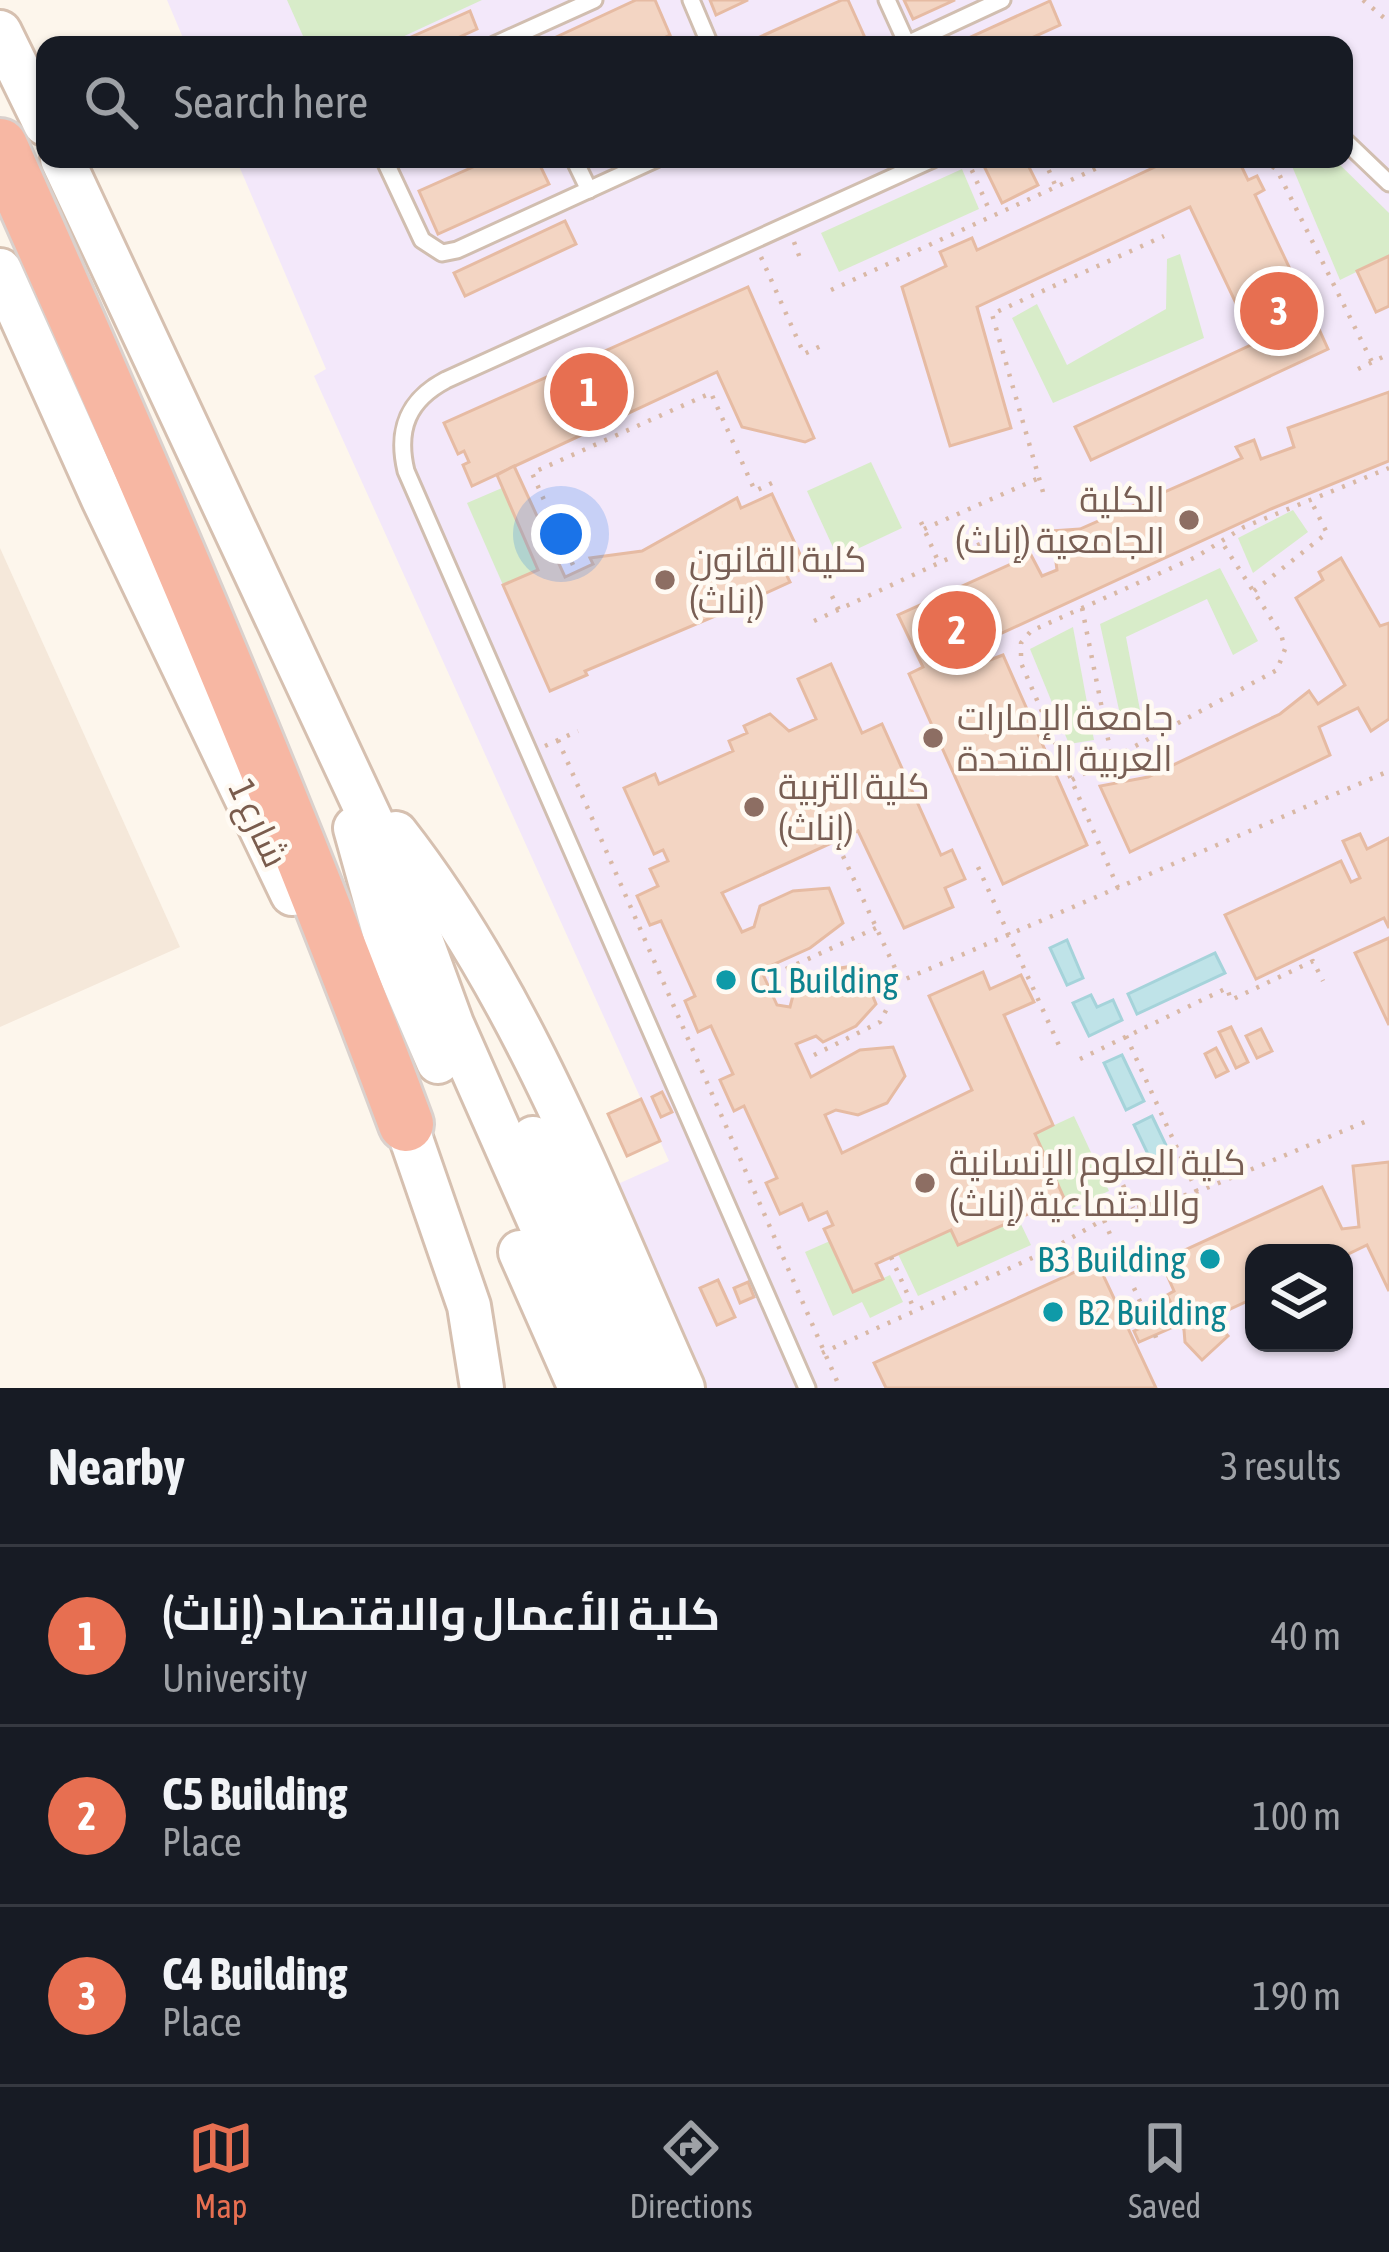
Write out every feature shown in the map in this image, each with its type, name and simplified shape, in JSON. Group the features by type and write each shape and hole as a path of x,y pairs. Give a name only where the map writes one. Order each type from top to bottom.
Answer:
{"highway":[{"path":"0,146 270,768 406,1124"}],"street":[{"path":"0,32 36,106"},
{"path":"66,168 400,882 452,1024 614,1388"},
{"name":"شارع 1","path":"0,270 102,496 340,996 406,1124 469,1306 482,1388"},
{"path":"347,771 364,872 387,943 580,1388"},
{"path":"347,771 423,870 502,994 683,1388"},
{"path":"400,882 453,960 647,1388"}],"lane":[{"path":"526,36 594,0"},
{"path":"691,0 706,36"},
{"path":"887,0 903,36"},
{"path":"923,36 1002,0"},
{"path":"1353,149 1389,183"},
{"path":"388,168 422,241 442,253 637,168"},
{"path":"578,168 589,190"},
{"path":"807,1388 406,471 401,450 411,407 446,380 912,168"}],"path":[{"path":"1364,0 1389,22"},
{"path":"971,168 992,217"},
{"path":"1048,168 1056,187"},
{"path":"831,290 1097,168"},
{"path":"1274,168 1372,362"},
{"path":"1043,492 992,314 1164,236"},
{"path":"753,240 804,354 824,345"},
{"path":"1358,369 1389,354"},
{"path":"574,565 532,472 711,393 755,491 772,483"},
{"path":"1118,888 1021,664 1019,649 1031,631 1310,499 1389,468"},
{"path":"939,563 922,526 1039,478"},
{"path":"1253,591 1328,533 1310,499"},
{"path":"1072,780 1277,670 1284,641 1221,542"},
{"path":"814,621 982,543"},
{"path":"832,596 838,610"},
{"path":"1082,608 1112,759"},
{"path":"530,753 578,730"},
{"path":"558,740 840,1388"},
{"path":"814,1055 880,1022 901,981 1389,771"},
{"path":"843,856 901,981"},
{"path":"978,867 1062,1052"},
{"path":"776,974 876,928"},
{"path":"1079,1058 1226,988 1232,1000 1313,961 1323,981"},
{"path":"1126,1036 1197,1192"},
{"path":"796,1364 1052,1250 1104,1220 1197,1192 1367,1121"},
{"path":"1123,1185 1133,1208"},
{"path":"1104,1220 1112,1239"},
{"path":"891,1257 915,1311"},
{"path":"1134,1288 1150,1324"}],"shaded area":[{"name":"جامعة الإمارات العربية المتحدة","path":"167,0 1389,0 1389,1388 699,1388 609,1188 669,1161 314,376 326,369 240,168 1353,168 1353,36 182,36"},
{"path":"0,548 180,947 0,1027"}],"green space":[{"path":"287,0 482,0 404,36 303,36"},
{"path":"1293,168 1343,168 1389,213 1389,256 1340,280"},
{"path":"962,169 979,209 839,272 821,233"},
{"path":"1180,254 1204,338 1053,403 1012,318 1037,304 1067,365 1166,309 1167,259"},
{"path":"871,462 902,528 838,558 807,491"},
{"path":"502,488 538,570 503,585 467,503"},
{"path":"1293,510 1308,532 1253,573 1238,538"},
{"path":"1220,568 1258,641 1233,655 1207,599 1126,637 1140,710 1121,719 1100,624"},
{"path":"1073,627 1094,740 1069,744 1030,649"},
{"path":"1074,1116 1109,1191 1070,1209 1035,1134"},
{"path":"1018,1218 1031,1245 918,1296 898,1254 951,1230 959,1245"},
{"path":"830,1241 853,1292 890,1275 903,1302 870,1318 862,1302 833,1316 805,1252"}],"water":[{"path":"1067,940 1083,978 1067,985 1050,948"},
{"path":"1215,953 1225,973 1137,1014 1128,994"},
{"path":"1091,995 1097,1007 1113,1000 1122,1020 1089,1036 1073,1003"},
{"path":"1122,1055 1144,1101 1126,1110 1104,1063"},
{"path":"1152,1116 1174,1162 1156,1171 1134,1125"}],"building":[{"path":"636,0 655,0 670,35 668,36 558,36"},
{"path":"710,0 748,0 716,15"},
{"path":"848,0 864,36 762,36"},
{"path":"904,0 955,0 913,19"},
{"path":"1050,1 1060,25 1036,36 973,36"},
{"path":"470,11 477,29 462,36 413,36"},
{"path":"471,168 541,168 549,184 438,234 419,191"},
{"path":"985,168 1030,168 1038,185 1002,203"},
{"path":"1153,168 1242,168 1248,180 1257,176 1264,190 1255,195 1307,305 1315,301 1321,315 1314,318 1328,349 1091,460 1075,427 1255,343 1190,207 977,307 1011,428 950,446 902,287 946,266 940,252 972,238 977,250"},
{"path":"565,221 576,244 465,296 454,273"},
{"path":"1389,256 1389,306 1376,312 1357,271"},
{"path":"748,287 814,438 805,442 742,427 717,372 472,486 463,465 469,462 464,451 458,454 444,423"},
{"path":"1389,392 1389,461 1271,509 974,646 982,663 1003,655 1087,845 1003,884 909,674 923,667 898,615 1031,555 1042,576 1057,570 1052,531 1080,529 1242,458 1236,447 1254,440 1261,459 1294,447 1288,428"},
{"path":"514,466 565,577 593,564 590,558 642,551 737,498 741,508 772,494 806,567 787,576 790,582 751,600 747,589 734,595 739,606 585,671 587,675 550,691 503,585 538,570 497,475"},
{"path":"1341,558 1380,626 1389,623 1389,719 1371,731 1358,708 1319,727 1330,755 1130,852 1100,786 1148,777 1280,714 1309,691 1318,704 1345,685 1296,598 1323,580 1319,572"},
{"name":"C1 Building","path":"831,664 862,733 882,724 941,855 952,850 965,879 945,888 953,907 904,928 858,831 722,893 742,932 754,927 760,906 793,891 829,888 843,923 810,948 761,970 777,1005 790,1007 796,984 827,970 860,965 876,1004 856,1026 823,1042 816,1036 796,1044 811,1077 860,1050 893,1047 905,1076 887,1103 858,1115 836,1110 825,1115 842,1153 972,1090 929,996 983,972 990,989 1021,975 1034,1002 1004,1015 1053,1125 1035,1134 1064,1198 958,1245 951,1230 876,1264 883,1279 853,1292 824,1229 833,1225 827,1212 809,1220 802,1204 780,1214 766,1183 777,1178 744,1106 734,1111 720,1080 733,1074 711,1026 698,1032 685,1001 695,996 661,921 650,925 637,896 658,886 650,869 668,861 663,850 654,854 624,788 655,774 659,784 733,751 729,741 747,733 744,726 770,714 789,731 816,719 798,679"},
{"path":"1360,834 1367,849 1389,838 1389,928 1384,918 1256,979 1225,915 1341,861 1351,882 1360,878 1343,841"},
{"path":"1389,938 1389,1025 1355,953"},
{"path":"1231,1027 1248,1062 1236,1068 1219,1032"},
{"path":"1261,1029 1272,1051 1257,1058 1246,1036"},
{"path":"1216,1048 1228,1071 1216,1077 1205,1054"},
{"path":"662,1092 672,1112 661,1117 652,1097"},
{"path":"641,1099 660,1141 627,1156 608,1114"},
{"name":"B3 Building","path":"1389,1162 1389,1291 1367,1245 1353,1252 1353,1244 1245,1244 1245,1302 1211,1318 1228,1336 1202,1360 1185,1342 1167,1295 1174,1291 1161,1261 1322,1187 1342,1229 1359,1227 1353,1166"},
{"name":"B2 Building","path":"1097,1262 1156,1388 886,1388 874,1363"},
{"path":"718,1280 735,1317 717,1325 700,1288"},
{"path":"748,1282 754,1297 740,1303 734,1288"},
{"path":"1166,1317 1171,1328 1139,1342 1134,1331"}],"place":[{"name":"C4 Building","path":"1279,311"},
{"name":"كلية الأعمال والاقتصاد (إناث)","path":"589,392"},
{"name":"الكلية الجامعية (إناث)","path":"1189,520"},
{"name":"كلية القانون (إناث)","path":"665,580"},
{"name":"C5 Building","path":"957,630"},
{"name":"جامعة الإمارات العربية المتحدة","path":"933,738"},
{"name":"كلية التربية (إناث)","path":"754,807"},
{"name":"C1 Building","path":"726,980"},
{"name":"كلية العلوم الإنسانية والاجتماعية (إناث)","path":"925,1183"},
{"name":"B3 Building","path":"1210,1259"},
{"name":"B2 Building","path":"1053,1312"}]}
